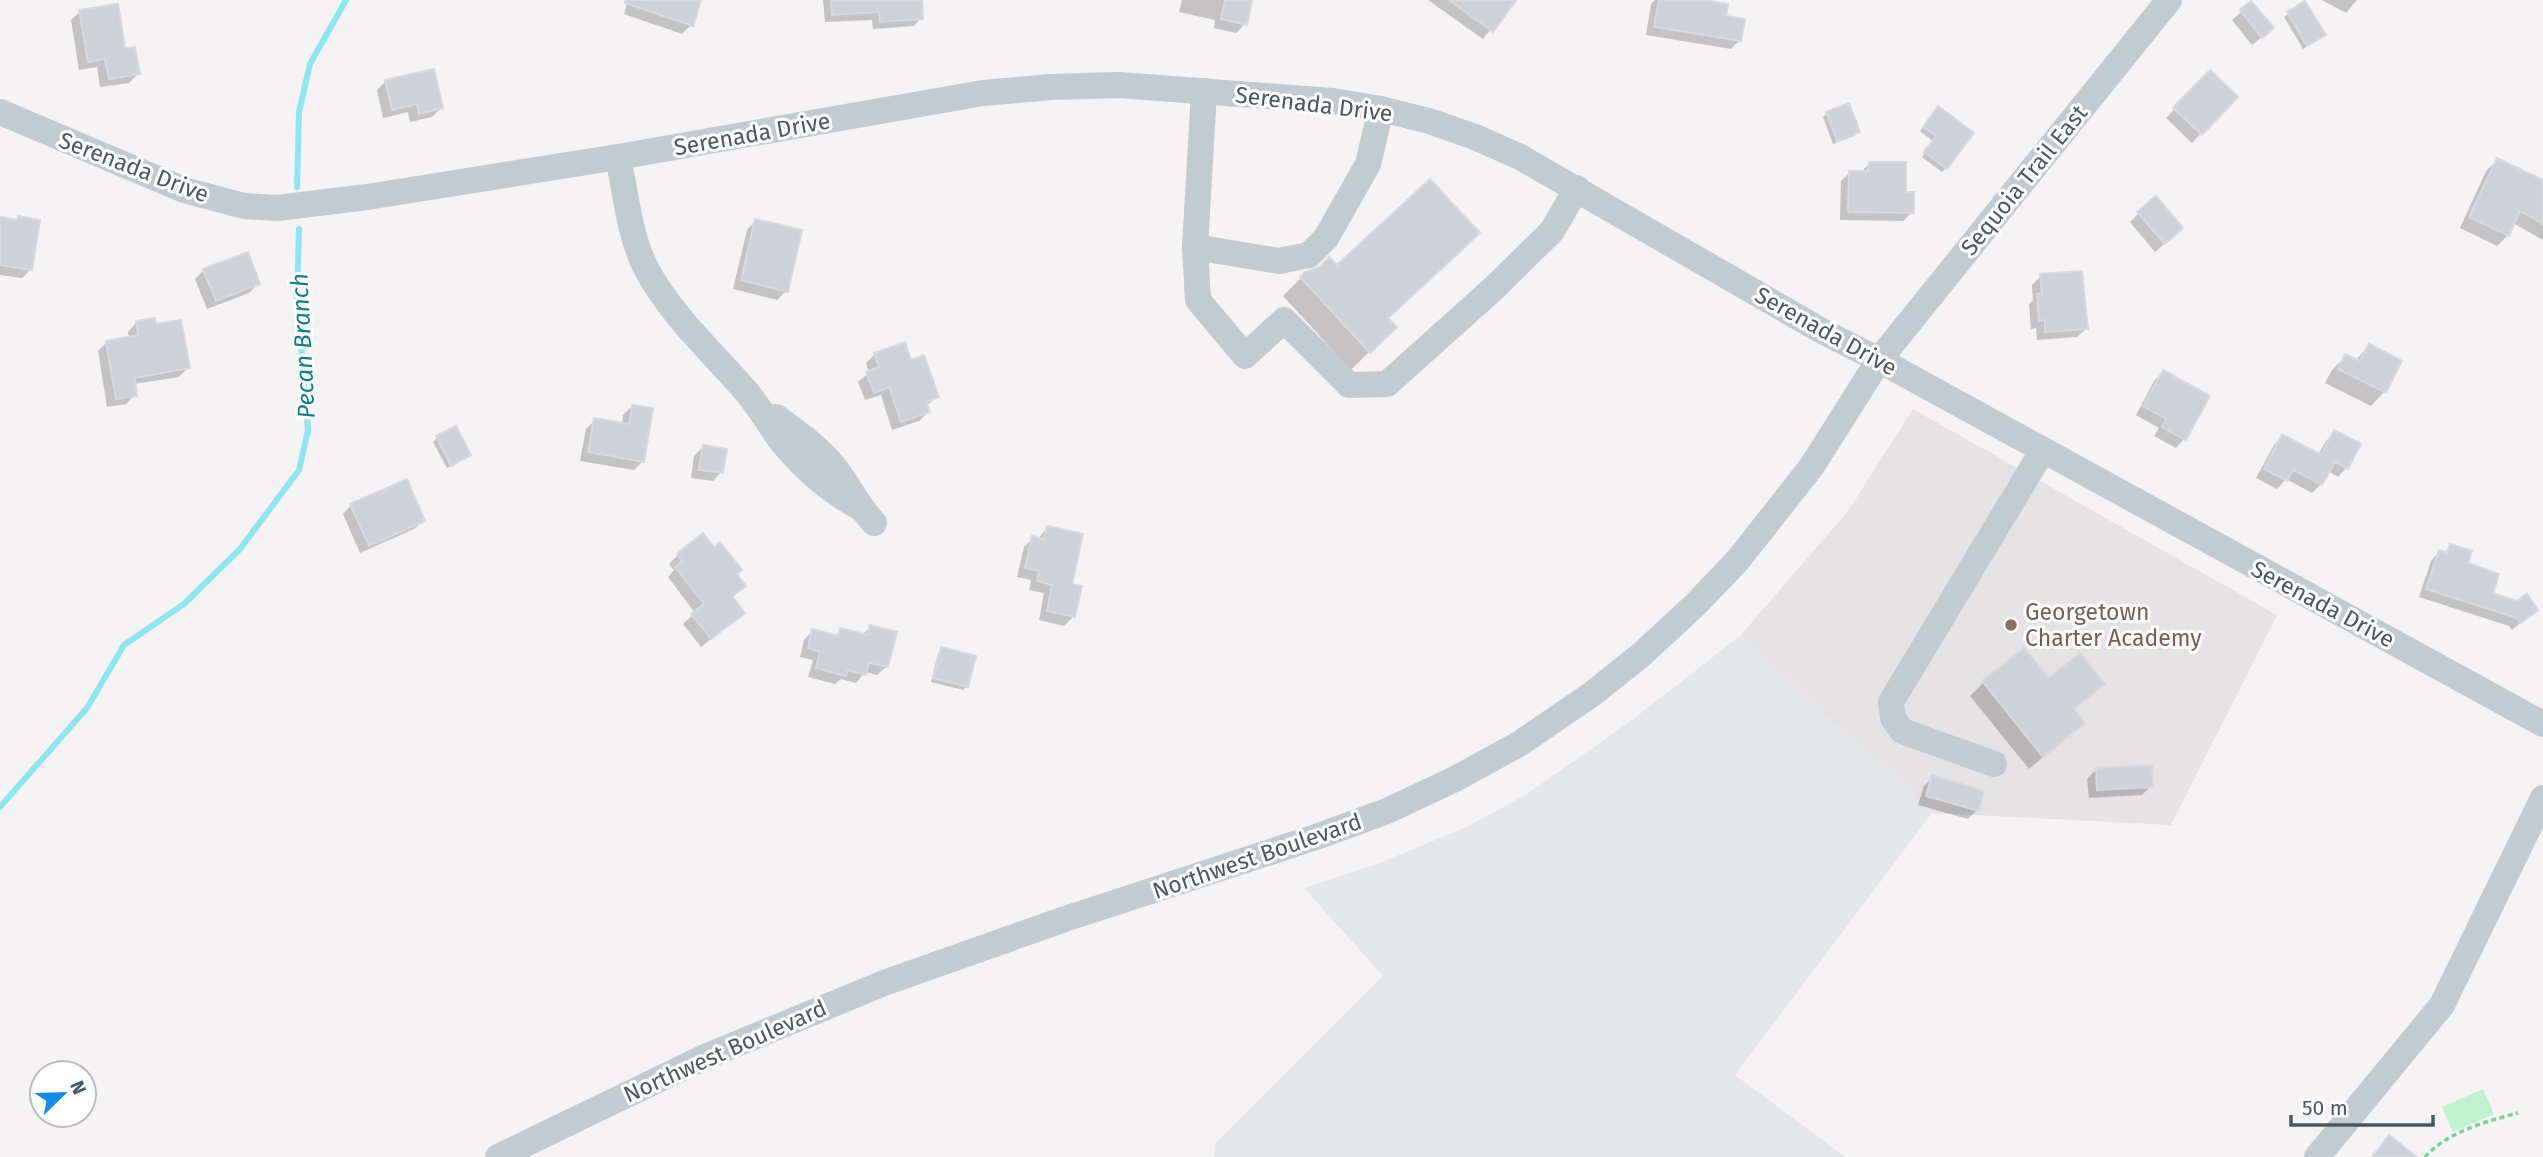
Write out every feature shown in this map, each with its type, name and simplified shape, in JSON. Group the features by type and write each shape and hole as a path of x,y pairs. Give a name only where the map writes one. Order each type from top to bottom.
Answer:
{"street":[{"name":"Sequoia Trail East","path":"1879,360 2169,0"},
{"name":"Serenada Drive","path":"0,112 150,177 204,196 244,206 277,208 305,206 618,157 983,93 1119,85 1333,102 1381,109 1429,121 1520,157 1822,331 2543,724"},
{"path":"1203,91 1195,247 1198,300 1245,356 1284,320 1349,385 1387,384 1552,231 1577,188"},
{"path":"1195,247 1279,261 1309,255 1326,238 1368,163 1381,109"},
{"path":"618,157 631,223 647,270 674,311 757,404 817,447 846,482 867,515"},
{"name":"Northwest Boulevard","path":"498,1157 705,1058 884,983 1065,919 1317,838 1387,811 1455,779 1518,744 1592,694 1641,655 1738,560 1812,466 1879,360"},
{"path":"1994,764 1902,731 1893,718 1891,702 2043,450"},
{"path":"2317,1157 2442,1005 2543,798"}],"path":[{"path":"2425,1157 2451,1138 2518,1113"}],"shaded area":[{"name":"Georgetown Charter Academy","path":"1913,409 2277,615 2171,825 1932,813 1740,636 1848,511"},
{"path":"1740,636 1932,813 1735,1075 1845,1157 1214,1157 1215,1144 1383,976 1304,888 1377,864 1467,827 1527,794 1628,723"}],"green space":[{"path":"2483,1089 2494,1114 2453,1132 2442,1107"}],"building":[{"path":"625,0 701,0 693,26 625,3"},
{"path":"831,0 922,0 923,19 880,22 879,12 832,15"},
{"path":"1225,0 1252,0 1247,25 1221,19"},
{"path":"1449,0 1516,0 1493,32"},
{"path":"1659,0 1704,0 1728,4 1726,16 1745,19 1741,41 1654,27"},
{"path":"2251,1 2274,28 2262,38 2240,10"},
{"path":"2305,1 2326,35 2307,46 2287,12"},
{"path":"118,4 125,48 135,47 140,74 109,79 105,59 88,62 79,10"},
{"path":"434,69 443,108 419,114 417,104 392,110 385,80"},
{"path":"2210,70 2238,97 2202,135 2173,108"},
{"path":"1849,103 1860,132 1837,141 1826,112"},
{"path":"1938,106 1974,133 1947,169 1924,152 1936,136 1923,127"},
{"path":"2497,158 2543,180 2543,224 2520,211 2509,236 2469,217"},
{"path":"1869,162 1906,162 1906,192 1914,192 1914,213 1848,212 1849,171 1868,171"},
{"path":"1430,179 1480,233 1388,318 1397,327 1370,353 1300,277 1305,272 1320,267 1329,257 1337,265"},
{"path":"2156,196 2183,228 2165,244 2137,212"},
{"path":"18,216 40,220 32,270 0,265 0,217 18,220"},
{"path":"755,219 802,230 788,292 741,280"},
{"path":"248,252 260,284 216,301 203,269"},
{"path":"2082,271 2088,329 2045,332 2045,320 2039,321 2037,294 2042,293 2040,274"},
{"path":"155,318 156,324 181,320 190,368 135,378 137,396 116,399 106,341 138,335 136,321"},
{"path":"905,342 911,360 924,355 939,397 926,402 930,412 901,422 889,387 874,393 866,372 879,367 874,353"},
{"path":"2369,344 2402,361 2386,393 2338,369 2345,354 2360,361"},
{"path":"2163,370 2210,396 2186,440 2162,427 2166,419 2143,406"},
{"path":"632,405 653,408 644,462 588,452 594,418 629,424"},
{"path":"456,426 471,455 451,466 436,436"},
{"path":"2334,430 2361,444 2348,469 2335,462 2322,485 2293,470 2287,481 2264,469 2282,434 2321,455"},
{"path":"703,445 727,449 723,473 699,470"},
{"path":"407,479 425,521 369,546 350,504"},
{"path":"1047,526 1083,534 1072,584 1082,586 1075,617 1047,611 1052,585 1037,581 1039,571 1025,568 1032,536 1044,539"},
{"path":"703,533 714,547 720,542 742,570 737,574 746,586 732,596 745,613 711,639 691,614 704,604 675,567 682,561 677,554"},
{"path":"2450,544 2472,551 2468,563 2499,574 2493,593 2517,601 2527,594 2538,610 2521,623 2517,618 2426,589 2439,550 2447,553"},
{"path":"870,625 897,632 888,667 869,663 866,675 848,670 846,676 816,668 820,652 808,648 812,629 838,636 840,628 867,635"},
{"path":"941,647 976,656 968,687 933,678"},
{"path":"2024,648 2049,678 2080,653 2105,684 2074,709 2085,723 2043,757 1982,681"},
{"path":"2152,765 2153,787 2097,790 2096,768"},
{"path":"1932,775 1984,791 1979,811 1926,796"},
{"path":"2389,1135 2417,1157 2372,1157"}],"waterway":[{"name":"Pecan Branch","path":"297,187 299,112 310,64 346,0"},
{"name":"Pecan Branch","path":"0,807 87,708 124,645 184,604 240,549 299,470 308,430 297,296 299,229"}],"place":[{"name":"Georgetown Charter Academy","path":"2011,625"}]}
